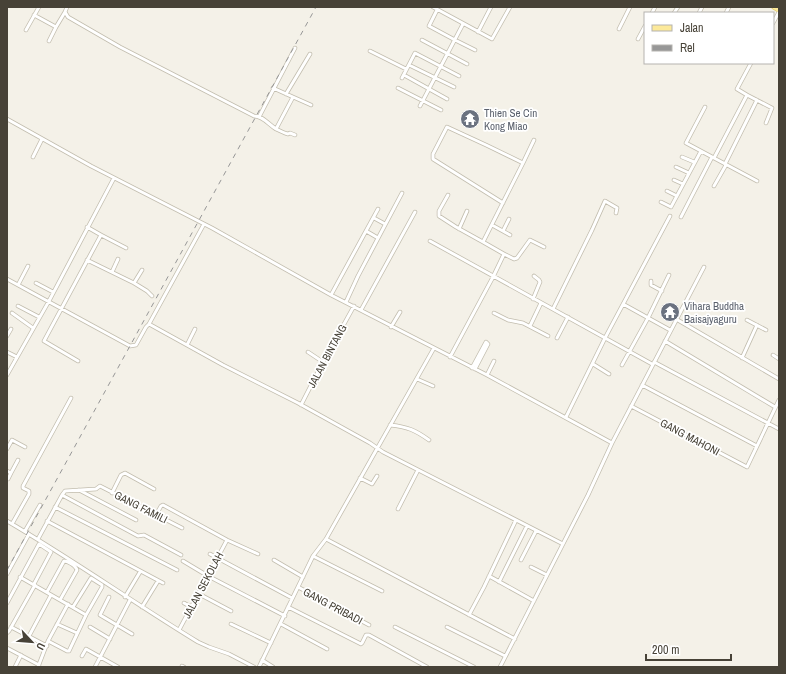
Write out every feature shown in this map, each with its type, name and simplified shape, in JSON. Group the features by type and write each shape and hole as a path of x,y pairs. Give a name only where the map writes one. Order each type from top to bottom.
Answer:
{"main road":[{"path":"774,7 779,11"}],"street":[{"path":"26,30 38,7"},
{"path":"49,41 67,7"},
{"path":"433,7 492,39 510,7"},
{"path":"478,32 491,7"},
{"path":"619,29 630,7"},
{"path":"437,10 429,26 475,50"},
{"path":"774,20 779,11"},
{"path":"65,12 68,17 120,47 254,116 259,116 276,129 295,135"},
{"path":"34,15 56,26"},
{"path":"420,106 463,24"},
{"path":"638,39 644,28"},
{"path":"422,40 467,64"},
{"path":"259,116 295,48"},
{"path":"370,51 406,70"},
{"path":"448,99 403,77 406,70 415,53 459,76"},
{"path":"286,94 310,54"},
{"path":"750,64 737,89 772,108 766,122"},
{"path":"409,65 454,88"},
{"path":"274,88 311,105"},
{"path":"398,88 441,110"},
{"path":"680,217 747,95"},
{"path":"276,129 293,96"},
{"path":"714,186 757,100"},
{"path":"704,107 686,143 757,181"},
{"path":"7,119 114,178 204,224 331,295 391,327 488,375 612,442"},
{"path":"503,203 433,159 433,154 444,130 448,127 523,163"},
{"path":"33,157 42,138"},
{"path":"483,242 534,140"},
{"path":"661,202 671,207 701,151"},
{"path":"682,157 694,162"},
{"path":"676,167 689,173"},
{"path":"7,375 114,178"},
{"path":"674,180 683,184"},
{"path":"667,192 677,196"},
{"path":"346,302 402,193"},
{"path":"448,194 438,214 459,229 504,254 514,259 517,258 530,240 544,247"},
{"path":"553,309 605,201 617,208 616,213"},
{"path":"331,295 378,209"},
{"path":"459,229 467,211"},
{"path":"361,310 415,212"},
{"path":"566,417 605,338 670,216"},
{"path":"374,218 385,224"},
{"path":"503,231 509,219"},
{"path":"7,278 132,346 138,343 204,224"},
{"path":"492,225 510,235"},
{"path":"87,227 126,248"},
{"path":"366,232 378,238"},
{"path":"78,361 44,341 101,235"},
{"path":"430,241 605,338 779,429"},
{"path":"450,357 504,254"},
{"path":"112,272 118,259"},
{"path":"87,260 134,283 152,296"},
{"path":"18,285 28,266"},
{"path":"500,667 563,544 612,442 704,267"},
{"path":"134,283 142,270"},
{"path":"622,365 648,318 669,275"},
{"path":"533,299 540,282 534,276"},
{"path":"651,281 651,285 662,291"},
{"path":"36,283 53,292"},
{"path":"530,326 541,303"},
{"path":"623,304 670,330"},
{"path":"18,306 39,317"},
{"name":"JALAN BINTANG","path":"301,405 354,306"},
{"path":"391,327 400,312"},
{"path":"12,313 33,328"},
{"path":"494,313 508,320 530,326 548,336"},
{"path":"557,338 568,317"},
{"path":"676,319 696,329 779,379"},
{"path":"747,320 766,330"},
{"path":"149,324 223,365 301,405 418,470 563,544"},
{"path":"742,358 757,325"},
{"path":"7,336 11,329"},
{"path":"187,345 195,329"},
{"path":"665,341 775,407"},
{"path":"486,342 488,344 474,368 486,342"},
{"path":"259,667 313,556 326,539 434,348"},
{"path":"7,352 17,357"},
{"path":"308,352 323,362"},
{"path":"773,355 779,359"},
{"path":"488,375 494,361"},
{"path":"593,364 609,374"},
{"path":"417,379 433,386"},
{"path":"642,385 757,446 779,400"},
{"path":"12,524 30,494 29,491 23,488 23,486 72,398"},
{"name":"GANG MAHONI","path":"631,406 745,467 748,466 757,446"},
{"path":"390,425 415,430 429,440"},
{"path":"7,449 13,440 25,447"},
{"path":"8,479 18,460"},
{"path":"398,509 418,470"},
{"path":"7,471 11,474"},
{"path":"112,493 120,475 125,473 154,489"},
{"path":"360,478 372,484 377,476"},
{"name":"GANG FAMILI","path":"79,490 96,489 100,486 182,528"},
{"path":"38,539 65,491 79,490 136,520"},
{"path":"62,495 138,536 144,535 182,555"},
{"path":"25,531 40,505"},
{"path":"156,515 163,505 227,540 258,554"},
{"path":"56,506 177,570"},
{"path":"469,615 516,520"},
{"path":"7,521 38,539 130,600 204,646 229,654 254,667"},
{"path":"47,521 163,583"},
{"path":"499,582 527,526"},
{"path":"521,560 536,531"},
{"path":"7,574 30,534"},
{"path":"326,539 515,639"},
{"name":"JALAN SEKOLAH","path":"179,630 227,540"},
{"path":"7,603 38,544 40,544 50,551 50,553 7,633"},
{"path":"210,554 292,598"},
{"path":"313,556 382,591"},
{"path":"274,560 304,577"},
{"path":"47,592 64,561 76,567 77,570 60,600"},
{"path":"183,561 208,576 285,616"},
{"path":"531,567 547,575"},
{"path":"126,597 140,572"},
{"path":"489,576 534,601"},
{"path":"20,577 86,615"},
{"path":"48,641 68,651 102,586 92,578 90,579 73,607"},
{"path":"142,607 158,581"},
{"name":"GANG PRIBADI","path":"298,587 369,625"},
{"path":"199,594 231,611"},
{"path":"29,636 51,595"},
{"path":"109,597 100,615 132,634"},
{"path":"95,667 130,600"},
{"path":"184,603 191,607"},
{"path":"7,648 22,655 38,666 48,641 68,604"},
{"path":"288,607 361,644 366,635 427,667"},
{"path":"57,624 77,633"},
{"path":"231,624 271,644"},
{"path":"281,624 327,649"},
{"path":"11,627 47,646"},
{"path":"90,627 110,639"},
{"path":"395,627 474,667"},
{"path":"447,627 505,656"},
{"path":"82,656 86,650 118,667"},
{"path":"15,667 22,655"},
{"path":"262,660 273,667"}],"railway":[{"path":"7,570 316,7"}],"place":[{"name":"Thien Se Cin Kong Miao","path":"470,119"},
{"name":"Vihara Buddha Baisajyaguru","path":"670,312"}]}
